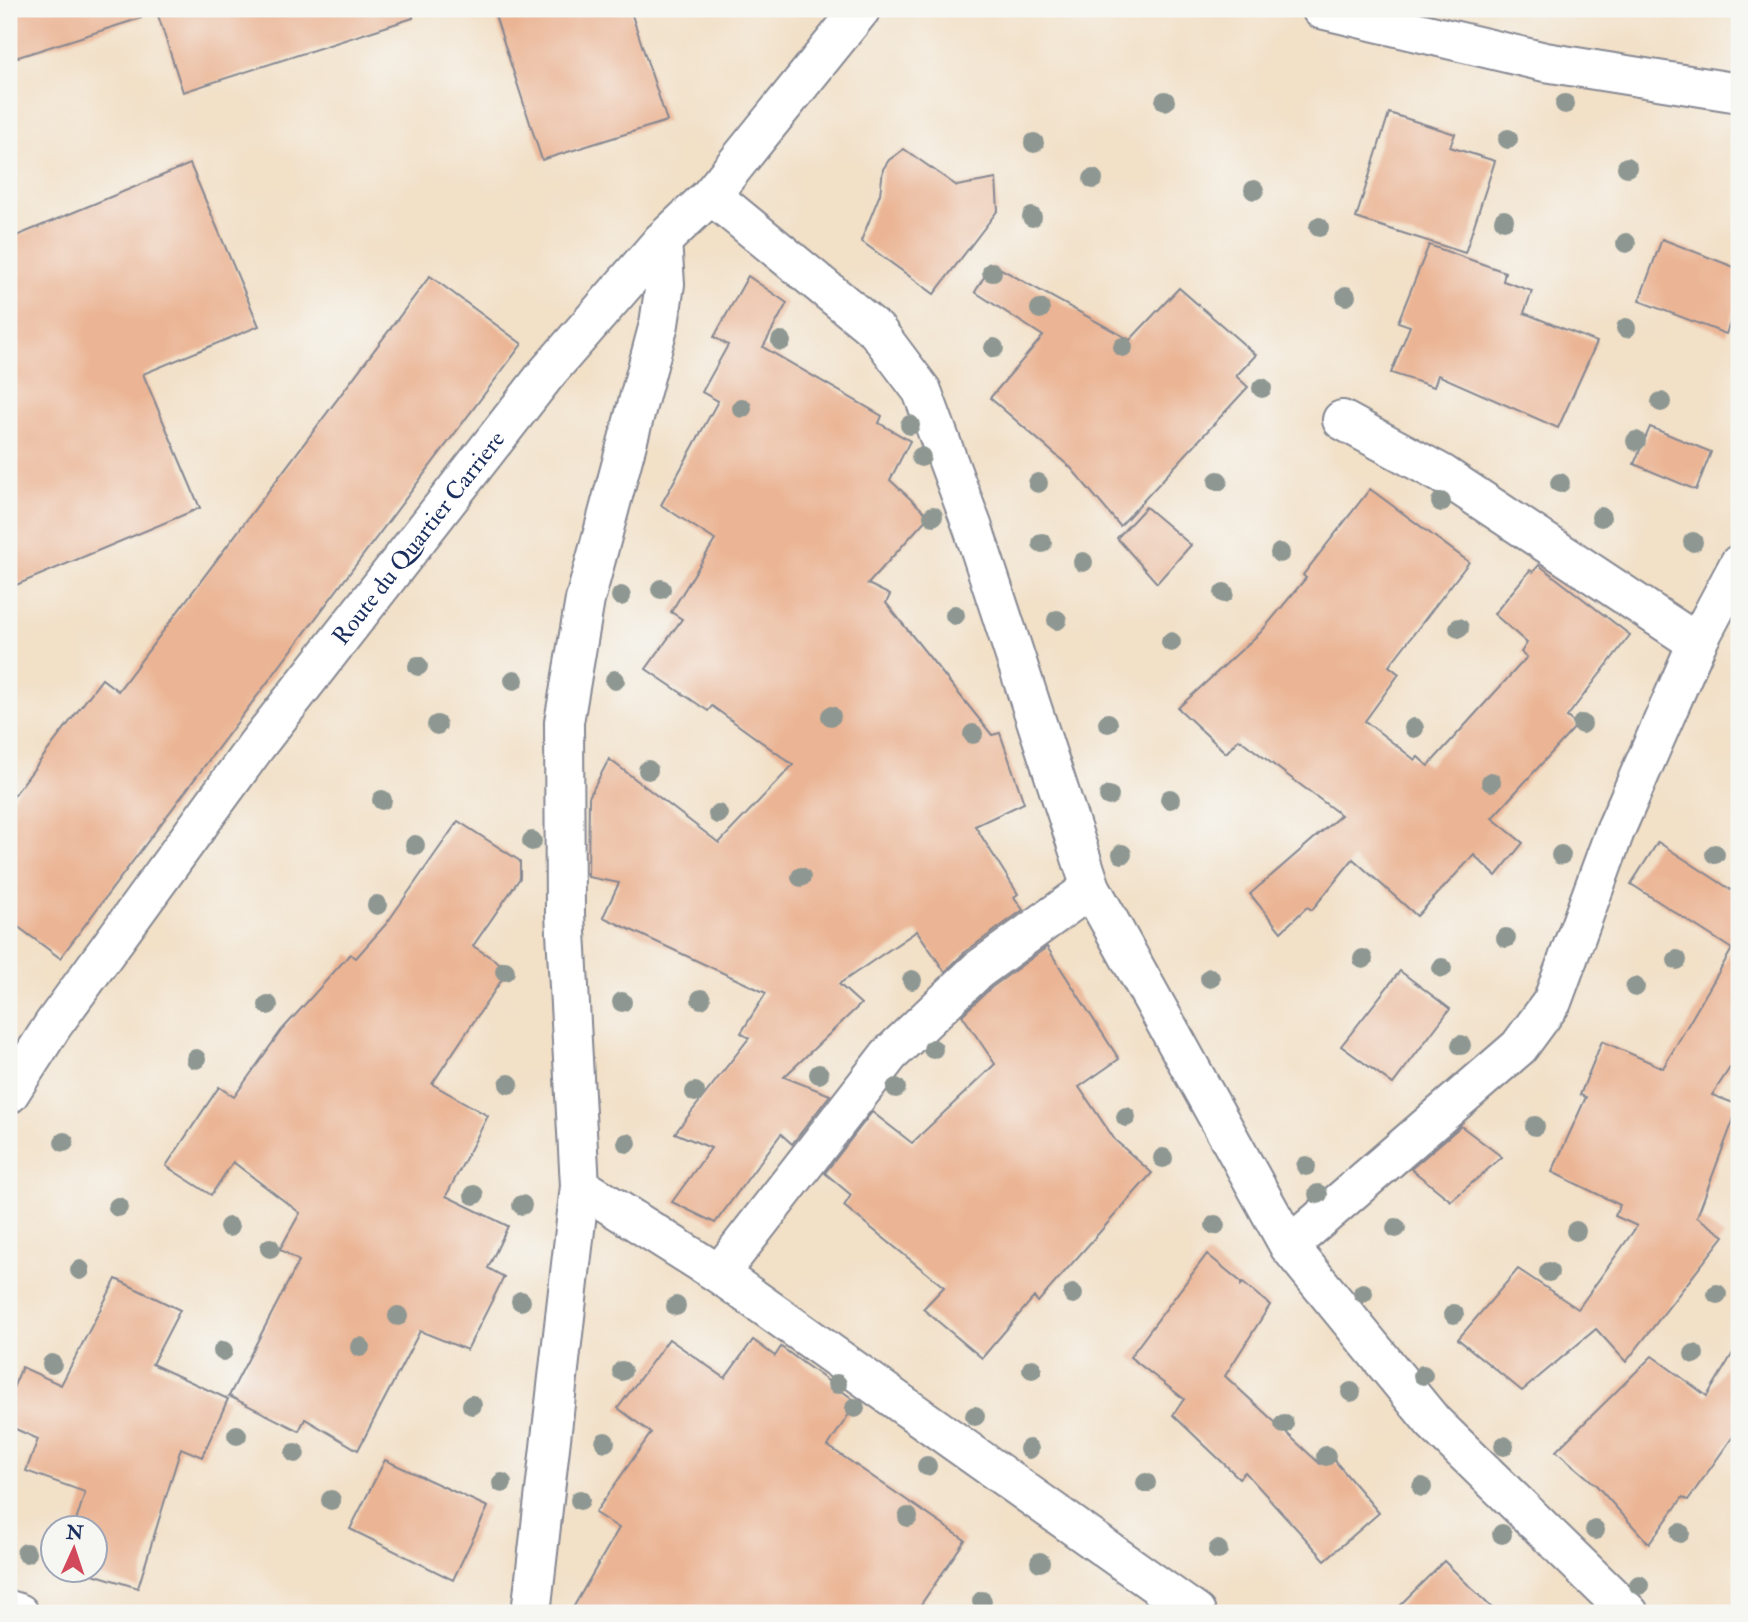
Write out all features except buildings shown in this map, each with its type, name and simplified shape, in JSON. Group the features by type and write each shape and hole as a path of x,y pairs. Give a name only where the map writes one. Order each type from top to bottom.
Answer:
{"street":[{"name":"Route du Quartier Carriere","path":"9,1094 53,1025 256,746 547,373 662,241 711,195 861,9"},
{"path":"1321,9 1545,62 1739,93"},
{"path":"711,195 877,331 922,391 972,528 1091,888 1289,1246 1433,1422 1629,1613"},
{"path":"531,1613 580,1186 565,915 564,722 585,600 659,324 665,284 662,241"},
{"path":"1342,420 1442,474 1697,643"},
{"path":"1289,1246 1518,1047 1552,1002 1615,831 1697,643 1739,564"},
{"path":"719,1274 889,1055 978,970 1091,888"},
{"path":"580,1186 719,1274 1176,1607"},
{"path":"9,1609 19,1613"}]}
